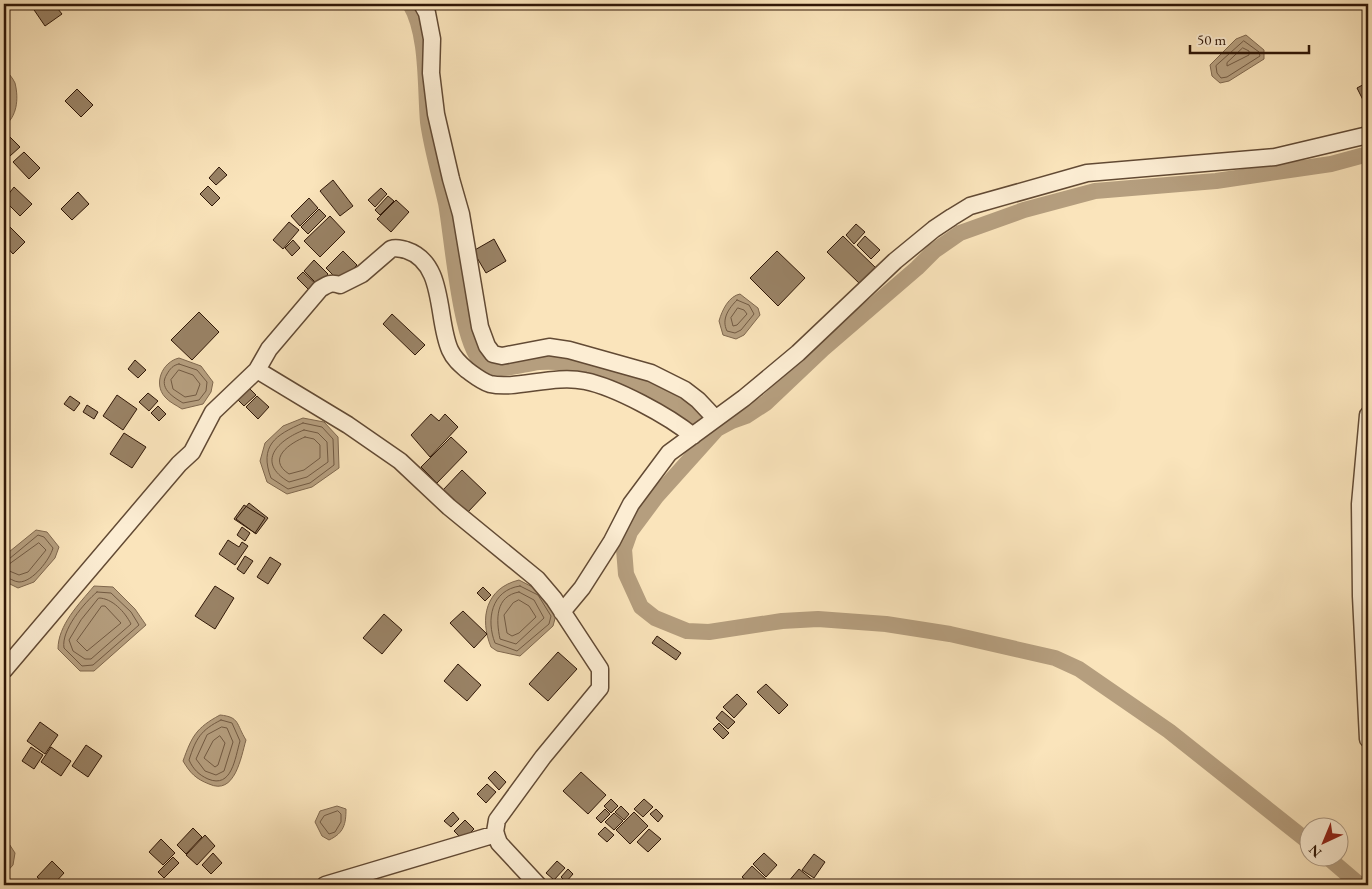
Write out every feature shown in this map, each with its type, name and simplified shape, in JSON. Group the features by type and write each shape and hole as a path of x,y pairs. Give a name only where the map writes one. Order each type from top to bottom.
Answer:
{"street":[{"path":"422,4 427,14 432,39 431,73 436,114 450,179 461,214 480,327 487,346 493,354 502,356 549,347 569,350 651,373 685,390 698,400 715,418"},
{"path":"562,612 582,588 612,541 631,504 669,453 744,398 798,353 895,261 934,229 970,206 1087,173 1275,157 1368,135"},
{"path":"4,670 179,464 192,452 213,412 257,370 269,349 320,289 328,284 340,285 352,281 396,247 416,254 429,269 435,283 449,349 457,362 478,378 489,384 505,386 532,381 585,381 654,410 681,426 693,436"},
{"path":"257,370 348,425 400,461 449,507 537,579 562,612 600,669 600,688 505,807 497,820 496,834 499,843 538,885"},
{"path":"1368,415 1360,504 1361,596 1368,739"},
{"path":"325,885 496,834"}],"water":[{"path":"1246,35 1264,50 1264,59 1229,81 1220,83 1212,76 1210,65 1236,39"},
{"path":"4,67 15,83 17,101 12,118 4,126"},
{"path":"740,294 758,308 760,315 744,335 736,339 723,335 719,321 726,304 736,295"},
{"path":"179,358 201,366 213,382 211,392 203,404 182,409 168,400 161,392 161,374 168,364"},
{"path":"303,418 324,422 338,437 339,468 312,487 287,494 267,482 260,461 265,443 283,426"},
{"path":"36,530 47,532 59,547 55,558 34,582 18,588 4,581 4,556"},
{"path":"519,580 542,592 556,615 553,626 520,656 497,651 491,647 486,625 486,615 492,597 508,584"},
{"path":"94,586 113,587 135,609 146,625 94,671 80,671 58,649 59,640 70,615"},
{"path":"220,715 237,722 246,740 239,765 231,780 225,785 218,786 197,778 183,761 192,739 200,729"},
{"path":"337,806 346,809 345,824 338,834 329,840 322,836 315,822 320,811"},
{"path":"4,836 15,853 13,865 4,875"}],"building":[{"path":"30,4 54,4 62,14 45,26"},
{"path":"1368,82 1368,110 1357,88"},
{"path":"77,89 93,105 81,117 65,101"},
{"path":"9,136 20,147 10,156 4,149 4,141"},
{"path":"24,152 40,168 29,179 13,162"},
{"path":"219,167 227,175 216,185 209,178"},
{"path":"333,180 353,206 340,216 320,191"},
{"path":"208,186 220,198 212,206 200,194"},
{"path":"14,187 32,204 20,216 4,200"},
{"path":"381,188 387,194 375,207 368,200"},
{"path":"78,192 89,204 72,220 61,209"},
{"path":"388,196 394,201 380,215 375,210"},
{"path":"309,198 318,208 300,226 291,216"},
{"path":"396,200 409,212 391,232 377,219"},
{"path":"319,209 326,216 308,234 301,227"},
{"path":"330,216 345,232 320,257 304,241"},
{"path":"5,222 25,242 13,254 4,244"},
{"path":"289,222 299,230 283,249 273,240"},
{"path":"856,224 865,232 854,244 846,235"},
{"path":"843,236 877,269 861,285 827,252"},
{"path":"865,236 880,250 871,259 857,245"},
{"path":"494,239 506,261 486,273 473,251"},
{"path":"293,240 300,248 292,256 285,248"},
{"path":"343,251 357,265 340,282 326,268"},
{"path":"777,251 805,278 778,306 750,278"},
{"path":"314,260 328,274 318,285 304,271"},
{"path":"303,272 317,285 311,292 297,278"},
{"path":"199,312 219,332 192,360 171,340"},
{"path":"392,314 425,345 415,355 383,324"},
{"path":"135,360 146,370 138,378 128,369"},
{"path":"247,386 256,395 244,406 235,397"},
{"path":"148,393 158,401 149,411 139,402"},
{"path":"117,395 137,409 123,430 103,416"},
{"path":"70,396 80,403 74,411 64,404"},
{"path":"257,396 269,407 258,419 246,407"},
{"path":"87,405 98,412 94,419 83,412"},
{"path":"158,406 166,414 159,421 151,413"},
{"path":"431,414 439,421 445,414 458,427 430,457 411,435"},
{"path":"124,433 146,447 132,468 110,454"},
{"path":"451,437 467,452 437,483 421,467"},
{"path":"462,470 486,493 467,513 443,490"},
{"path":"249,503 268,518 256,534 236,519"},
{"path":"244,505 265,518 255,533 234,519"},
{"path":"242,527 250,533 245,541 237,535"},
{"path":"228,540 239,547 242,542 248,546 235,565 219,554"},
{"path":"245,556 253,561 244,574 237,569"},
{"path":"270,557 281,564 268,584 257,577"},
{"path":"215,586 234,598 215,629 195,616"},
{"path":"483,587 491,595 485,601 477,593"},
{"path":"463,611 487,634 474,648 450,623"},
{"path":"384,614 402,630 382,654 363,638"},
{"path":"657,636 681,653 676,660 652,643"},
{"path":"558,652 577,669 548,701 529,684"},
{"path":"458,664 481,685 467,701 444,681"},
{"path":"766,684 788,705 779,714 757,692"},
{"path":"737,694 747,704 734,718 723,707"},
{"path":"722,711 735,722 728,729 716,718"},
{"path":"40,722 58,735 45,754 27,741"},
{"path":"719,723 729,733 723,739 713,729"},
{"path":"86,745 102,756 88,777 72,766"},
{"path":"31,747 43,755 34,769 22,761"},
{"path":"51,747 71,761 61,776 41,762"},
{"path":"495,771 506,782 499,790 488,778"},
{"path":"581,772 606,795 588,814 563,791"},
{"path":"487,784 496,792 486,803 477,794"},
{"path":"611,799 618,806 611,813 604,806"},
{"path":"644,799 653,807 643,817 634,809"},
{"path":"621,806 629,814 624,820 615,812"},
{"path":"605,809 610,814 601,823 596,818"},
{"path":"656,809 663,816 658,822 650,814"},
{"path":"453,812 459,819 451,827 444,821"},
{"path":"634,812 648,826 630,844 616,830"},
{"path":"614,813 623,821 614,830 605,822"},
{"path":"465,820 474,829 463,840 454,831"},
{"path":"605,827 614,835 607,842 598,834"},
{"path":"193,828 202,837 186,854 177,845"},
{"path":"649,829 661,839 648,852 637,842"},
{"path":"205,835 215,846 197,865 186,855"},
{"path":"161,839 175,853 163,865 149,852"},
{"path":"213,853 222,863 211,874 202,865"},
{"path":"764,853 777,865 766,877 753,864"},
{"path":"814,854 825,862 814,878 802,870"},
{"path":"173,857 179,863 164,878 158,872"},
{"path":"52,861 64,873 53,885 46,885 37,877"},
{"path":"557,861 565,868 554,880 546,873"},
{"path":"752,866 767,880 761,885 751,885 742,877"},
{"path":"568,869 573,874 566,882 561,877"},
{"path":"799,869 819,885 792,885 788,882"}],"waterway":[{"path":"410,4 416,16 423,45 428,122 446,203 462,311 474,350 481,361 487,365 501,368 539,362 559,362 600,370 642,386 662,396 696,418"},
{"path":"1300,835 1169,731 1079,669 1055,658 950,634 886,624 818,619 782,621 709,632 687,631 655,618 641,607 626,574 624,549 630,532 656,497 717,429 746,416 766,403 823,349 934,251 960,233 1024,210 1095,191 1216,181 1331,164 1368,154"},
{"path":"1338,866 1360,885"}]}
